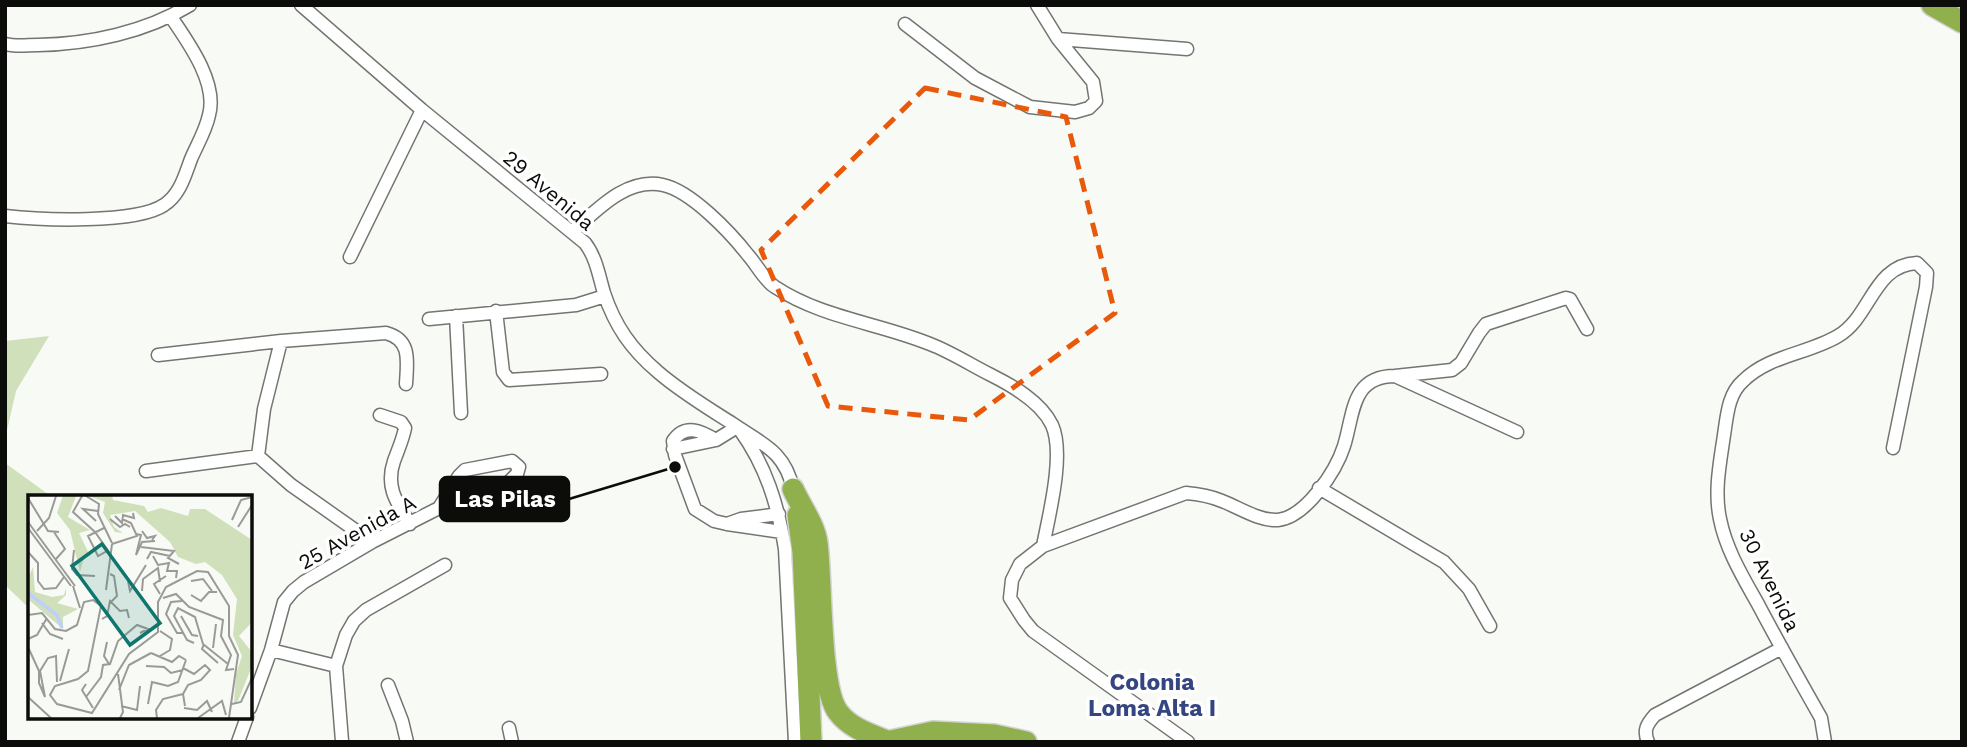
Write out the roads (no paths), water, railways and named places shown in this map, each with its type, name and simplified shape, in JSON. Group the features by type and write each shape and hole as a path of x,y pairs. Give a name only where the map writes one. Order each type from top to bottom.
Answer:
{"highway":[{"path":"1932,5 1962,22"},
{"path":"793,489 817,540 822,616 831,700 835,709 852,726 887,742 943,732 994,735 1026,742"},
{"path":"793,489 803,552 811,742"}],"street":[{"path":"5,44 71,44 113,36 171,17 190,5"},
{"name":"29 Avenida","path":"301,5 422,110 572,232 591,251 620,332 641,358 661,375 760,440 785,466 793,489"},
{"path":"905,24 975,78 1030,107 1075,111 1088,108 1096,101 1093,82 1058,39 1037,5"},
{"path":"5,216 36,220 136,216 165,205 179,190 210,113 208,87 195,53 171,17"},
{"path":"1058,39 1187,49"},
{"path":"350,257 422,110"},
{"path":"572,232 622,191 645,185 662,185 698,204 743,248 767,282 776,288 834,315 929,344 1010,385 1034,403 1052,425 1057,447 1052,504 1043,546"},
{"name":"30 Avenida","path":"1825,742 1822,718 1735,562 1720,520 1717,482 1728,404 1740,383 1759,367 1840,335 1855,321 1877,286 1892,271 1905,264 1917,263 1927,273 1926,287 1893,448"},
{"path":"429,319 576,305 605,296"},
{"path":"1188,742 1033,631 1010,598 1012,580 1020,564 1043,546 1186,493 1202,494 1256,516 1276,520 1293,516 1303,510 1338,459 1355,400 1374,379 1452,370 1461,363 1486,324 1566,298 1570,299 1587,329"},
{"path":"496,312 503,372 509,380 600,374"},
{"path":"456,316 461,413"},
{"path":"158,355 281,341 386,333 399,338 407,349 406,384"},
{"path":"258,456 264,409 281,341"},
{"path":"1395,376 1517,432"},
{"path":"380,415 401,422 405,428 391,470 390,484 399,507 410,524"},
{"path":"737,427 716,440 699,430 688,429 677,434 673,440 673,449 695,509 713,521 782,532"},
{"name":"29 Avenida","path":"737,427 763,469 779,513 785,549 795,742"},
{"path":"146,471 258,456 291,485 372,542"},
{"path":"512,461 519,467 517,474 482,508 465,512 439,508 458,476 465,470 512,461"},
{"path":"1319,488 1444,562 1469,589 1490,626"},
{"name":"25 Avenida A","path":"252,702 285,602 293,591 372,542 439,508"},
{"path":"727,524 779,513"},
{"path":"342,741 336,666 346,635 354,621 366,610 446,565"},
{"path":"1648,742 1645,735 1646,726 1655,715 1782,648"},
{"path":"271,650 336,666"},
{"path":"388,685 407,742"},
{"path":"238,742 246,719"},
{"path":"509,728 512,742"}],"place":[{"name":"Las Pilas","path":"675,467"}],"district":[{"name":"Colonia Loma Alta I","path":"1152,695"}]}
